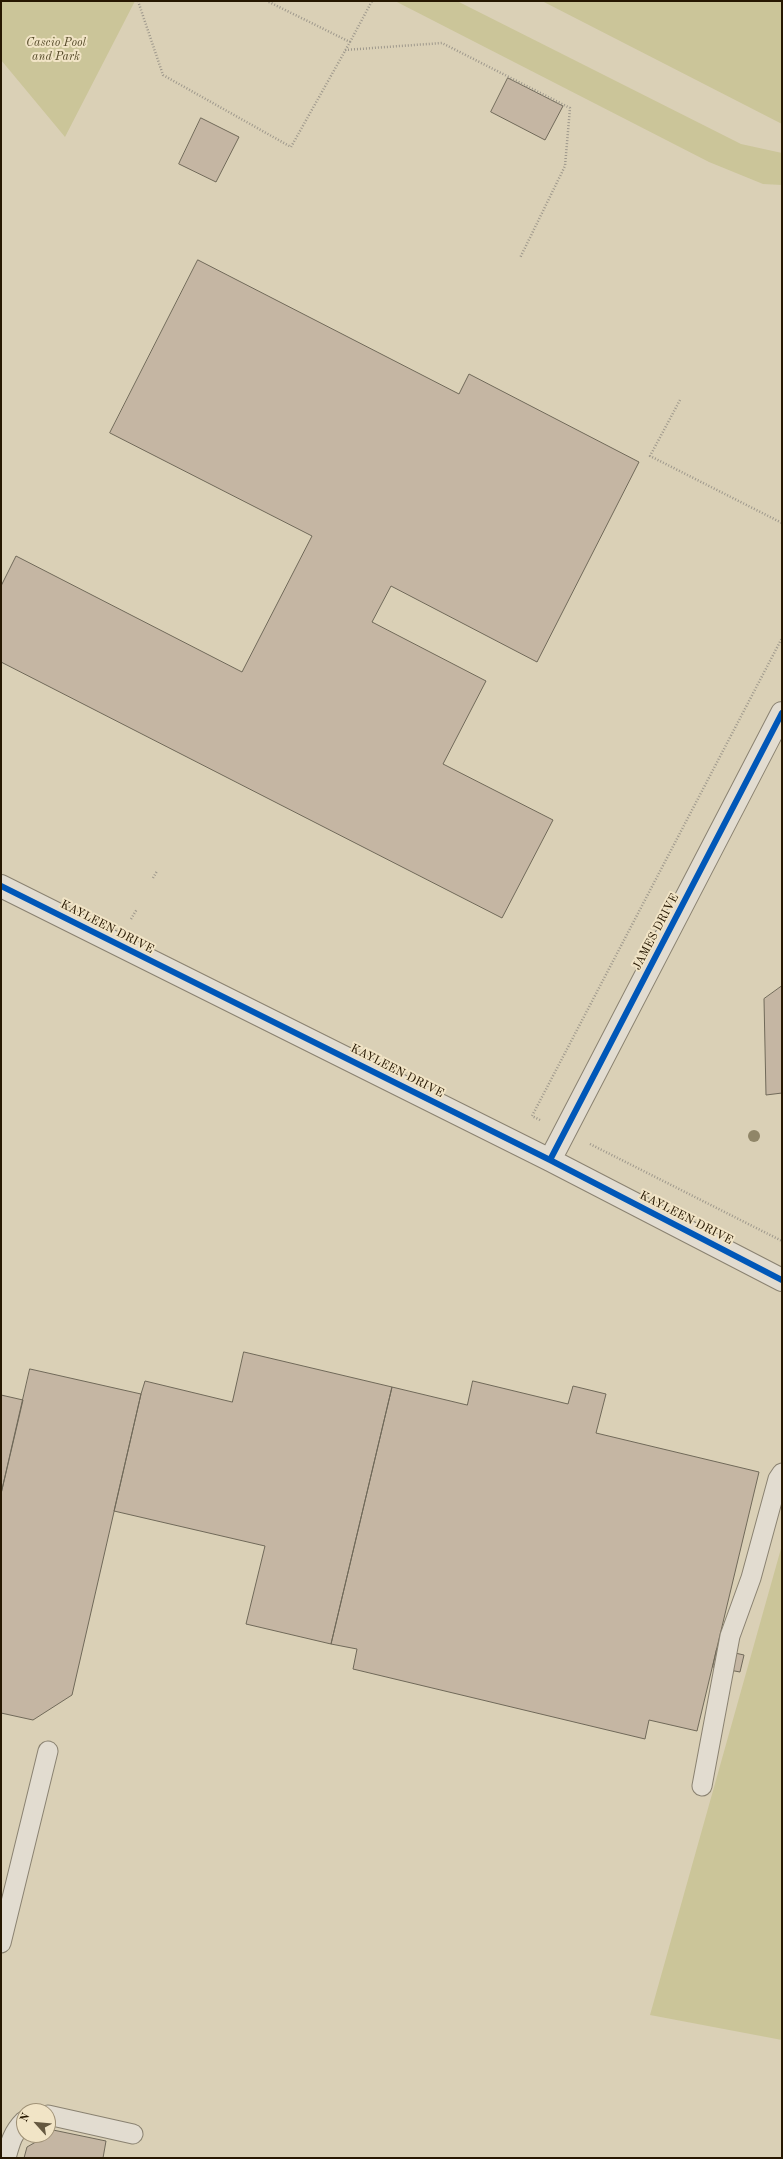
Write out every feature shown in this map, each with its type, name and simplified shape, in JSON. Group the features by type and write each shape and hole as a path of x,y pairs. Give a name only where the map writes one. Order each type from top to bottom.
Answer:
{"street":[{"name":"JAMES DRIVE","path":"550,1160 782,713"},
{"name":"KAYLEEN DRIVE","path":"1,886 550,1160 782,1280"}],"lane":[{"path":"702,1786 730,1636 751,1578 778,1479 782,1473"},
{"path":"1,1943 48,1751"},
{"path":"56,2117 133,2134"},
{"path":"6,2158 10,2141 16,2130"}],"path":[{"path":"138,1 163,75 291,147 372,1"},
{"path":"267,1 350,42"},
{"path":"345,50 442,43 570,108 565,166 520,258"},
{"path":"680,400 650,456 782,523"},
{"path":"153,878 157,871"},
{"path":"128,924 137,909"}],"green space":[{"name":"Cascio Pool and Park","path":"1,1 135,1 65,137 1,60"},
{"path":"395,1 457,1 741,144 782,153 782,185 763,184 709,162"},
{"path":"542,1 782,1 782,124"},
{"path":"782,1545 782,2040 650,2015"}],"building":[{"path":"508,78 563,106 545,140 491,112"},
{"path":"201,118 239,137 216,182 179,164"},
{"path":"198,260 459,394 469,374 639,462 537,662 391,586 372,622 486,681 443,764 553,820 502,918 1,662 1,586 16,556 242,672 312,536 110,433"},
{"path":"782,986 782,1093 766,1095 764,999"},
{"path":"244,1352 392,1387 331,1644 246,1624 265,1546 114,1511 145,1381 232,1402"},
{"path":"30,1369 141,1394 72,1695 33,1720 1,1713 1,1494"},
{"path":"473,1381 568,1404 573,1386 606,1394 596,1433 759,1472 697,1731 649,1720 645,1739 353,1669 357,1649 331,1644 392,1387 467,1405"},
{"path":"1,1395 23,1400 1,1494"},
{"path":"717,1649 744,1655 740,1672 713,1667"},
{"path":"56,2131 106,2141 103,2158 24,2158 27,2147 34,2143 56,2143"}],"cycle path":[{"path":"550,1160 782,713"},
{"path":"1,886 550,1160 782,1280"}]}
